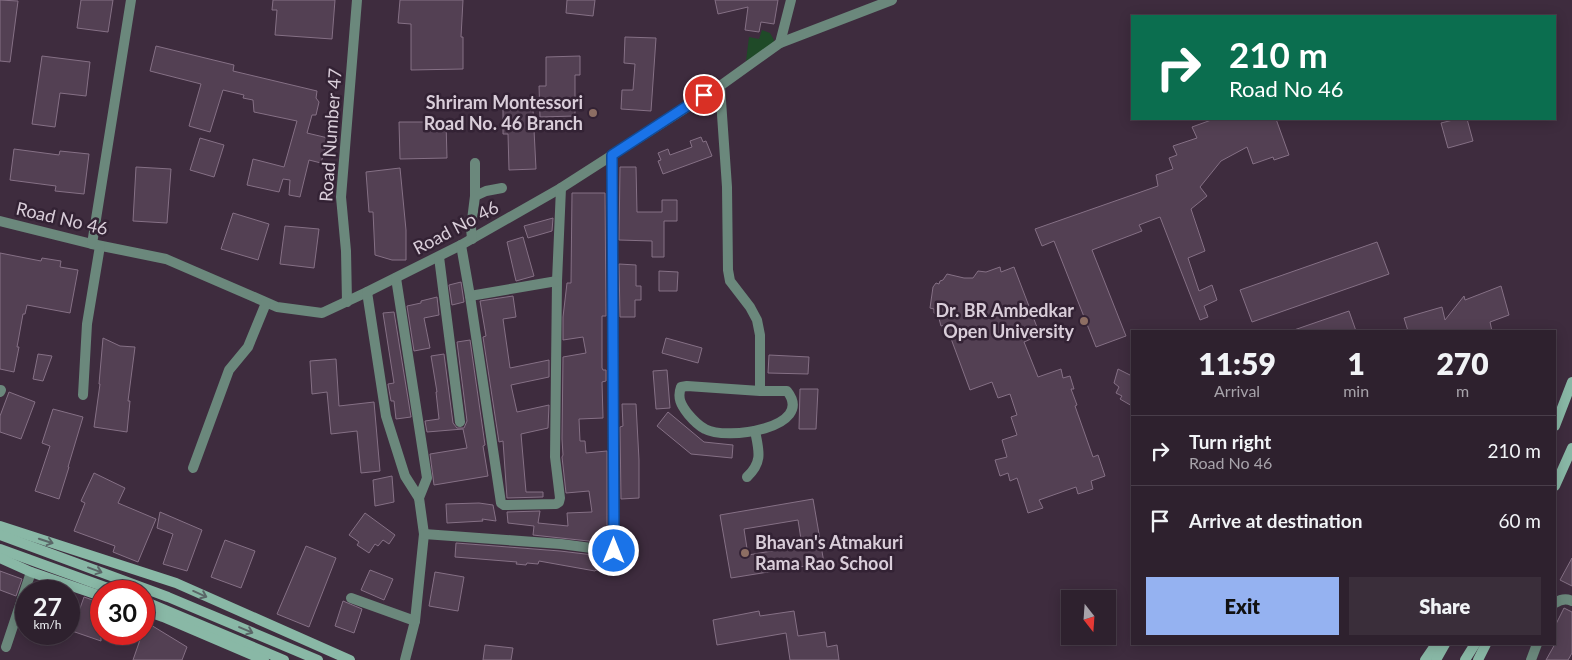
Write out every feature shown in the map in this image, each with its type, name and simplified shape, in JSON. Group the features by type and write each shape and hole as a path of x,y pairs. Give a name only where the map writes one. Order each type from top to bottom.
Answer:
{"main road":[{"path":"1556,423 1572,382"},
{"path":"1556,484 1572,448"},
{"path":"0,526 176,583 350,660"},
{"path":"0,535 168,597 318,660"},
{"path":"0,549 90,582"},
{"path":"0,558 31,572 90,592"},
{"path":"155,606 284,660"},
{"path":"155,614 264,660"},
{"path":"1425,660 1435,645"},
{"path":"1436,660 1444,645"},
{"path":"1465,660 1474,645"},
{"path":"1478,660 1486,645"}],"street":[{"path":"83,395 87,324 96,245 131,0"},
{"name":"Road Number 47","path":"347,302 346,251 341,197 357,0"},
{"path":"780,43 791,0"},
{"name":"Road No 46","path":"0,221 96,245 166,259 277,307 322,312 347,302 439,257 561,188 720,86 780,43 892,0"},
{"path":"720,86 728,187 728,270 730,281 750,307 757,320 760,335 760,391"},
{"path":"424,534 562,544 614,551 612,155"},
{"path":"472,239 475,163"},
{"path":"475,196 486,191 502,188"},
{"path":"461,245 501,503 504,505 556,504 560,498 555,457 561,188"},
{"path":"439,257 460,422"},
{"path":"396,278 427,478 420,498 424,534 415,621 405,660"},
{"path":"470,296 558,281"},
{"path":"368,292 386,416 405,476 420,498"},
{"path":"193,468 229,370 248,347 266,302"},
{"path":"687,386 760,391 787,391 792,398 792,409 785,420 774,426 755,431 719,433 706,430 692,419 682,407 678,394 681,387 687,386"},
{"path":"747,477 759,461 759,449 755,431"},
{"path":"6,647 31,572"},
{"path":"351,598 415,621"},
{"path":"1556,602 1568,599 1572,601"},
{"path":"1531,660 1537,645"}],"green space":[{"path":"762,30 770,33 774,40 772,47 746,61 749,37 759,39"}],"building":[{"path":"0,0 18,1 10,62 0,61"},
{"path":"81,0 113,0 108,32 77,28"},
{"path":"273,0 335,0 332,39 275,35 277,10 272,10"},
{"path":"400,0 463,0 461,37 463,37 463,69 411,70 411,24 398,23"},
{"path":"567,0 595,0 593,16 566,13"},
{"path":"715,0 778,0 774,24 761,22 759,32 745,30 748,7 718,14"},
{"path":"625,37 656,38 651,111 621,109 622,90 633,90 635,64 624,63"},
{"path":"156,46 234,65 233,71 317,91 316,98 319,102 316,115 312,115 307,133 328,138 321,163 309,160 300,197 289,195 290,180 283,179 279,192 247,185 253,159 284,167 297,121 254,112 253,100 243,98 244,95 223,90 210,132 189,126 201,84 150,71"},
{"path":"42,56 90,62 86,96 60,93 55,127 32,124"},
{"path":"580,56 580,75 575,75 575,116 540,117 539,86 546,86 546,57"},
{"path":"503,110 533,110 536,169 509,170 508,134 503,134"},
{"path":"1211,120 1276,120 1289,155 1274,160 1273,157 1253,164 1247,147 1221,161 1200,187 1207,196 1191,209 1205,251 1188,258 1199,291 1212,285 1217,300 1204,306 1208,317 1200,320 1160,217 1139,225 1142,231 1092,250 1126,336 1096,347 1054,241 1042,246 1035,229 1158,186 1156,175 1173,169 1169,158 1177,155 1173,146 1197,138 1192,127"},
{"path":"1453,120 1467,120 1473,141 1448,148 1441,123"},
{"path":"399,122 446,122 447,158 400,159"},
{"path":"701,137 703,142 706,141 712,156 663,174 658,161 661,160 658,153 668,149 670,155 692,147 690,141"},
{"path":"200,138 224,145 214,177 190,170"},
{"path":"14,149 59,155 60,151 89,154 84,194 55,191 56,186 10,180"},
{"path":"136,167 171,169 167,223 133,221"},
{"path":"620,167 636,167 637,212 662,212 662,200 677,200 677,221 664,221 664,257 652,257 652,241 619,240"},
{"path":"400,168 406,230 406,260 392,260 375,255 373,212 369,212 366,172"},
{"path":"572,193 605,193 606,316 602,316 602,368 606,370 606,381 602,382 603,418 579,419 580,441 585,441 586,453 607,451 607,543 533,535 534,526 508,523 507,512 540,511 538,523 568,526 567,513 592,512 589,491 566,493 562,457 563,357 586,353 583,337 563,340 563,317 567,283 571,283"},
{"path":"233,213 269,224 258,260 221,249"},
{"path":"553,218 552,231 528,238 524,226"},
{"path":"285,226 319,229 314,268 280,264"},
{"path":"523,237 534,276 516,281 507,242"},
{"path":"1377,242 1389,274 1252,322 1240,290"},
{"path":"0,253 41,261 42,258 61,261 60,267 78,270 70,313 27,305 25,314 23,314 14,372 0,369"},
{"path":"619,264 636,265 636,286 641,286 641,300 635,300 635,317 620,317"},
{"path":"1000,267 1001,272 1014,267 1040,335 1024,342 1038,377 1061,369 1063,378 1070,376 1074,389 1071,389 1077,405 1075,406 1093,457 1098,455 1105,476 1091,481 1093,489 1078,494 1076,487 1039,500 1043,508 1028,513 1017,478 1010,481 1008,473 1000,476 995,460 1007,457 1002,440 1017,435 1011,417 1017,415 1010,394 998,398 992,382 970,390 946,325 941,326 938,315 934,313 934,309 930,308 933,287 936,283 939,284 947,274 973,278 978,271 986,272"},
{"path":"659,271 678,272 677,291 659,291"},
{"path":"461,282 464,302 452,305 449,285"},
{"path":"1501,286 1509,315 1490,322 1492,330 1408,330 1404,318 1442,307 1445,320 1464,296 1465,300"},
{"path":"513,296 516,317 503,319 510,368 549,360 549,377 511,385 517,412 549,405 548,428 521,434 526,492 543,492 543,497 507,498 503,441 499,442 483,337 486,336 480,301"},
{"path":"437,297 439,315 424,318 430,348 414,351 407,306"},
{"path":"1349,311 1356,330 1294,330"},
{"path":"394,312 411,417 396,419 394,401 391,401 388,384 394,383 383,313"},
{"path":"103,338 120,346 135,347 128,401 130,401 127,432 94,427 100,384"},
{"path":"666,338 702,348 698,363 662,353"},
{"path":"470,340 488,476 434,485 430,454 467,448 463,429 427,432 425,421 439,419 431,356 444,354 453,423 457,428 464,428 467,421 457,342"},
{"path":"38,354 52,356 43,381 33,379"},
{"path":"769,355 809,357 808,374 768,373"},
{"path":"336,359 339,406 374,402 380,471 361,473 357,431 331,434 327,392 312,394 310,361"},
{"path":"1118,369 1131,376 1131,405 1120,399 1122,396 1116,393 1119,387 1114,383"},
{"path":"667,370 670,408 656,409 653,371"},
{"path":"800,389 818,389 816,429 799,429"},
{"path":"9,392 35,402 21,439 0,432 0,416"},
{"path":"622,404 636,404 639,498 621,499 620,427 623,426"},
{"path":"53,409 83,417 59,499 35,491 50,446 42,443"},
{"path":"668,412 704,442 733,445 732,458 691,454 657,426"},
{"path":"94,473 125,488 118,503 156,519 138,562 113,552 115,546 74,531 85,503 81,501"},
{"path":"392,476 394,502 375,506 373,480"},
{"path":"813,499 824,563 731,578 720,515","holes":["798,520 802,546 748,555 744,529"]},
{"path":"479,503 493,505 496,521 482,519 483,521 447,523 446,504"},
{"path":"160,512 202,530 187,571 163,564 173,534 157,528"},
{"path":"365,513 395,535 389,544 383,540 378,546 375,544 369,553 357,545 359,542 349,535"},
{"path":"225,540 255,551 241,588 211,577"},
{"path":"456,543 610,557 608,572 539,561 538,564 527,563 526,565 516,564 517,562 455,557"},
{"path":"306,546 336,558 309,627 277,614"},
{"path":"1572,558 1572,586 1560,580"},
{"path":"370,570 393,579 384,600 361,590"},
{"path":"0,571 22,579 15,580 15,596 0,590"},
{"path":"435,572 464,577 458,611 429,606"},
{"path":"84,597 90,599 90,637 80,634 80,608"},
{"path":"343,601 362,609 354,633 335,626"},
{"path":"1564,608 1572,612 1572,653 1568,660 1546,660 1556,645 1556,624"},
{"path":"759,611 760,616 794,611 798,636 825,632 827,647 837,645 839,660 790,660 786,633 717,645 713,620"},
{"path":"155,627 187,647 182,660 133,660 138,645 155,645"},
{"path":"485,645 513,648 511,660 483,660"}],"place":[{"name":"Shriram Montessori Road No. 46 Branch","path":"593,113"},
{"name":"Dr. BR Ambedkar Open University","path":"1084,321"},
{"name":"Bhavan's Atmakuri Rama Rao School","path":"745,553"}],"route":[{"path":"614,551 612,155 704,95"}]}
